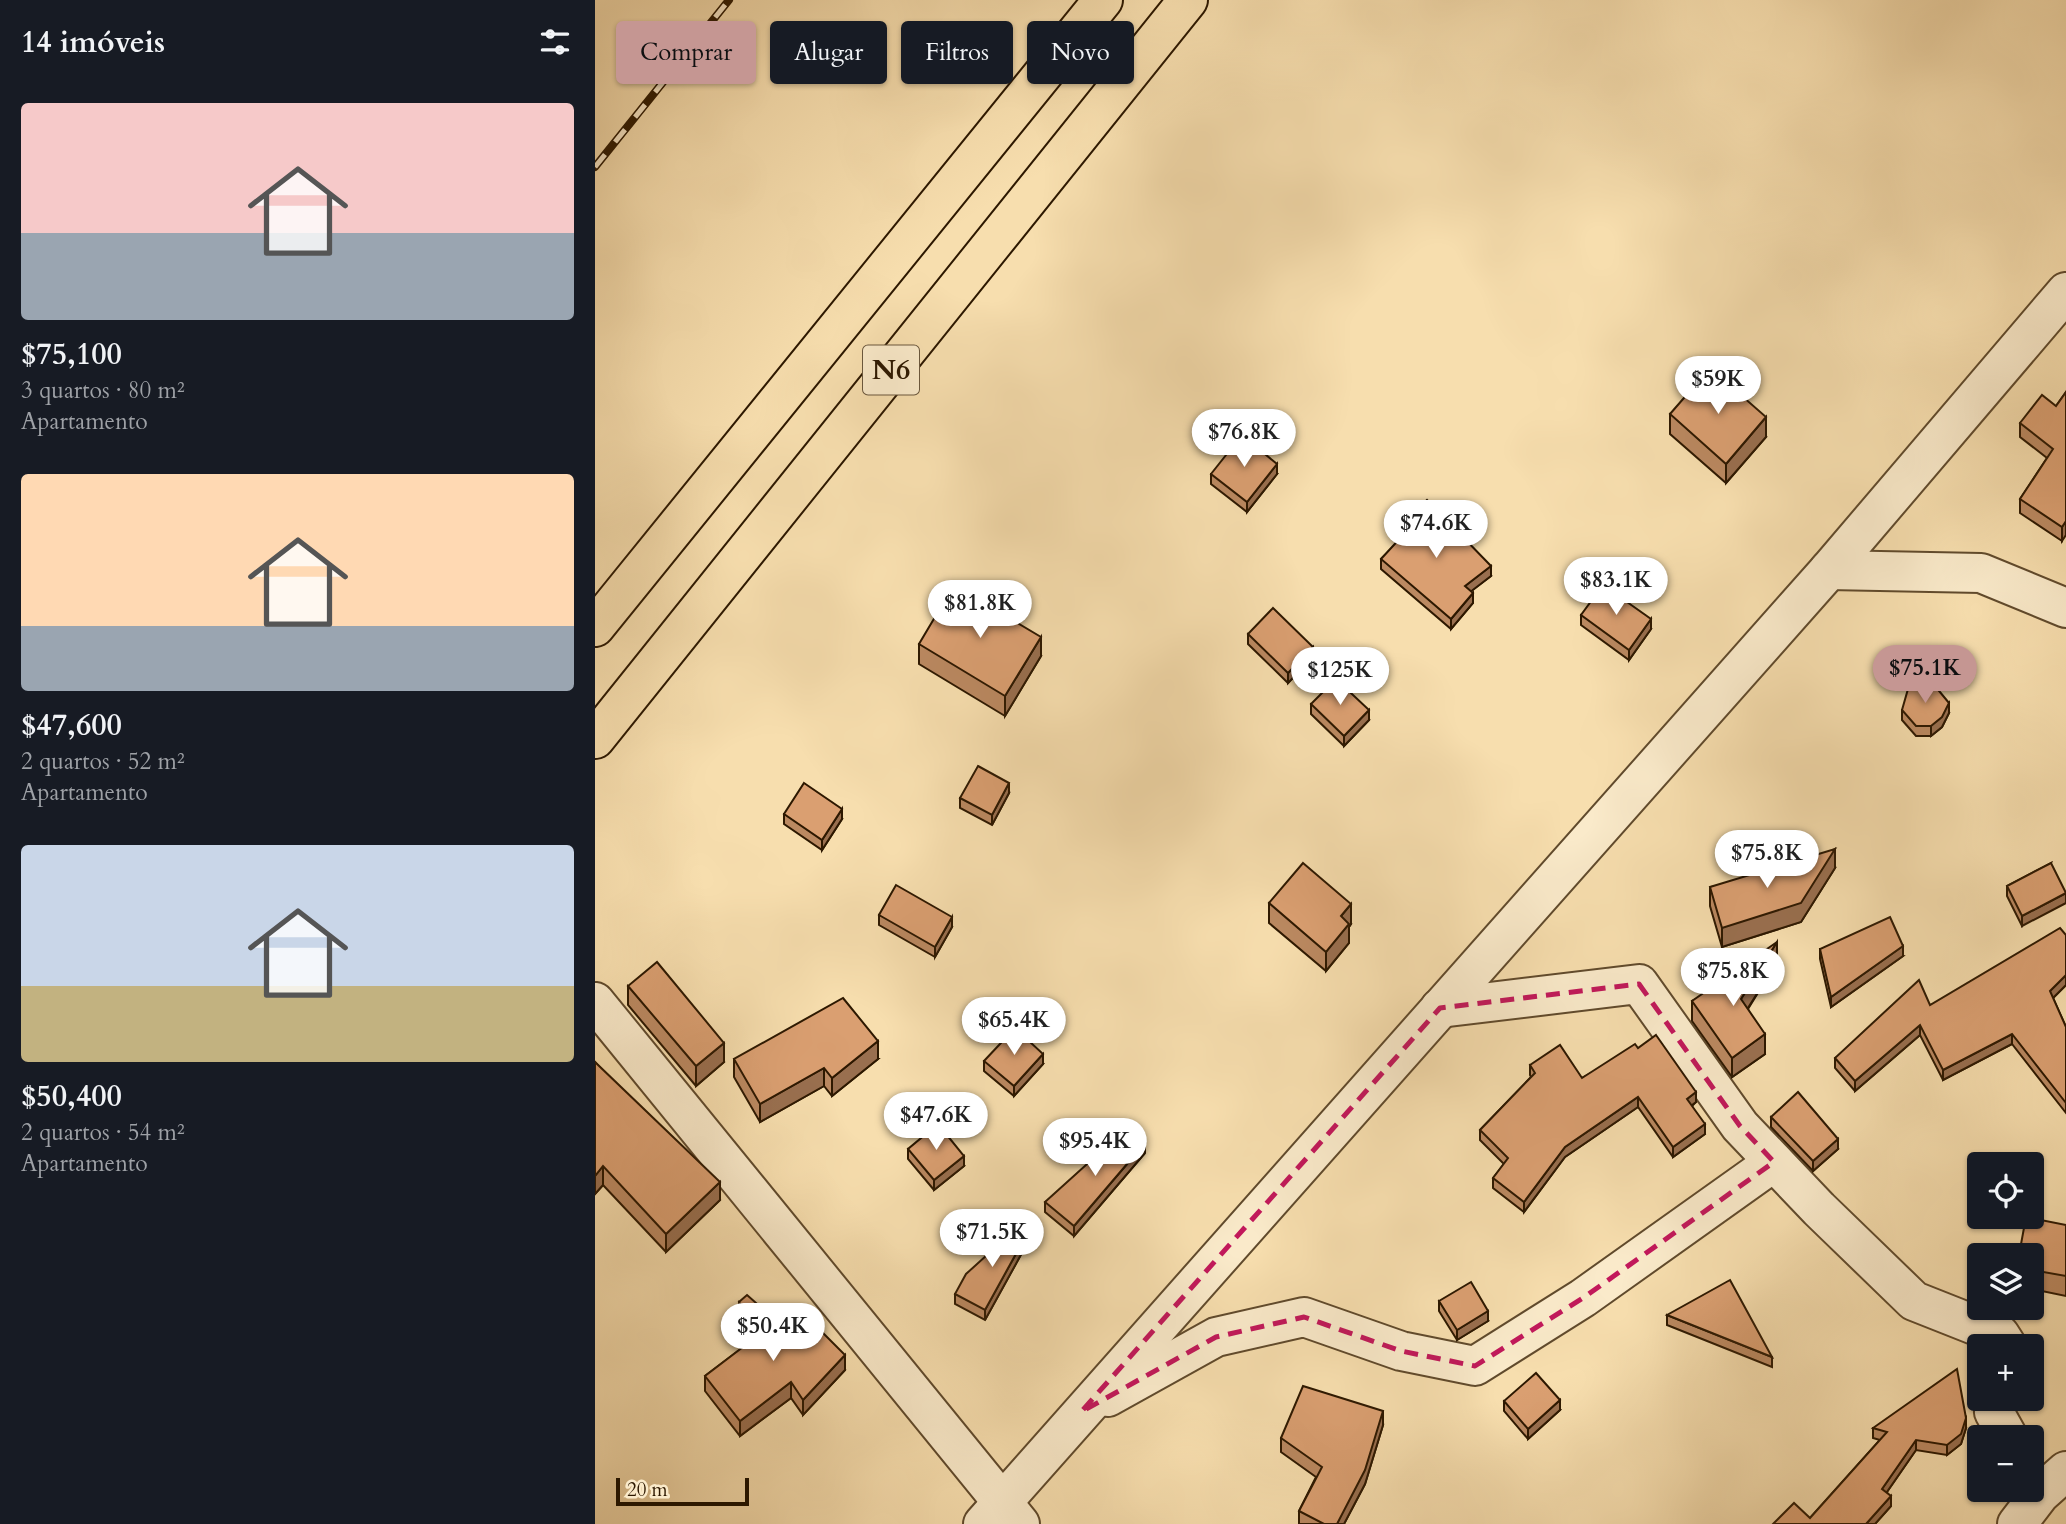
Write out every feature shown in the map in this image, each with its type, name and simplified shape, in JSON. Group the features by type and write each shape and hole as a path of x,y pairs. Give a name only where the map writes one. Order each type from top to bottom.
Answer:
{"highway":[{"name":"N6","path":"595,627 1103,0"},
{"name":"N6","path":"595,739 1188,0"}],"street":[{"path":"595,1002 1001,1517 1081,1412 1829,569 2066,292"},
{"path":"1829,569 1981,573 2066,608"},
{"path":"1440,1008 1639,984 1740,1126 1913,1301 1997,1334"},
{"path":"1081,1412 1216,1337 1304,1317 1401,1351 1475,1366 1583,1298 1775,1163"},
{"path":"2017,1524 2046,1482"}],"highlighted area":[{"path":"1639,984 1740,1126 1774,1162 1583,1298 1475,1366 1401,1351 1304,1317 1216,1337 1081,1412 1440,1008"}],"building":[{"path":"1710,368 1766,417 1726,464 1670,414"},
{"path":"2066,392 2066,521 2062,527 2020,499 2053,449 2020,423 2042,395 2056,406"},
{"path":"1242,435 1277,464 1247,502 1211,474"},
{"path":"1427,500 1491,566 1465,586 1473,593 1451,619 1381,559 1404,534 1398,528"},
{"path":"954,585 1041,637 1005,696 919,644"},
{"path":"1603,585 1651,619 1629,650 1581,615"},
{"path":"1273,608 1313,647 1288,673 1248,634"},
{"path":"1336,679 1369,710 1344,736 1311,704"},
{"path":"1921,683 1935,686 1949,703 1942,717 1931,726 1916,726 1902,710 1908,689"},
{"path":"978,766 1009,783 992,815 960,798"},
{"path":"804,783 842,809 822,840 784,814"},
{"path":"1835,849 1801,903 1722,928 1710,887"},
{"path":"1303,863 1351,904 1341,916 1349,924 1326,952 1269,903"},
{"path":"2051,863 2066,893 2022,916 2007,886"},
{"path":"896,885 952,917 935,947 879,915"},
{"path":"1890,917 1903,946 1831,997 1820,949"},
{"path":"2060,928 2066,935 2066,975 2050,991 2066,1027 2066,1103 2012,1034 1943,1070 1920,1025 1855,1081 1835,1058 1919,980 1930,1005"},
{"path":"1777,942 1741,999 1765,1034 1732,1058 1692,1001"},
{"path":"657,962 724,1043 696,1066 628,986"},
{"path":"843,998 878,1041 832,1078 824,1068 760,1104 734,1059"},
{"path":"1015,1028 1043,1054 1014,1086 984,1061"},
{"path":"1656,1035 1696,1092 1687,1099 1705,1124 1673,1147 1638,1097 1565,1147 1524,1202 1493,1178 1508,1158 1480,1130 1535,1073 1530,1065 1560,1045 1582,1078 1635,1044 1638,1048"},
{"path":"595,1062 720,1182 666,1234 603,1166 595,1176"},
{"path":"1798,1092 1838,1139 1813,1161 1771,1117"},
{"path":"938,1124 964,1156 934,1180 908,1149"},
{"path":"1128,1127 1145,1143 1074,1226 1045,1202"},
{"path":"1029,1217 1034,1221 985,1310 955,1294 966,1274"},
{"path":"2044,1221 2066,1225 2066,1276 2044,1272 2044,1243 2021,1243 2024,1229 2044,1229"},
{"path":"1730,1280 1772,1357 1667,1315"},
{"path":"1471,1282 1488,1311 1457,1330 1439,1301"},
{"path":"747,1295 798,1340 814,1324 845,1355 803,1400 791,1382 740,1421 705,1376 760,1334 739,1302"},
{"path":"1957,1369 1966,1418 1961,1434 1947,1445 1916,1440 1882,1489 1891,1496 1866,1524 1773,1524 1794,1503 1810,1518 1887,1432 1873,1428"},
{"path":"1536,1373 1560,1400 1528,1429 1504,1401"},
{"path":"1303,1386 1383,1411 1365,1470 1337,1524 1324,1524 1299,1511 1322,1467 1281,1438"}],"railway":[{"path":"595,167 729,0"}]}
